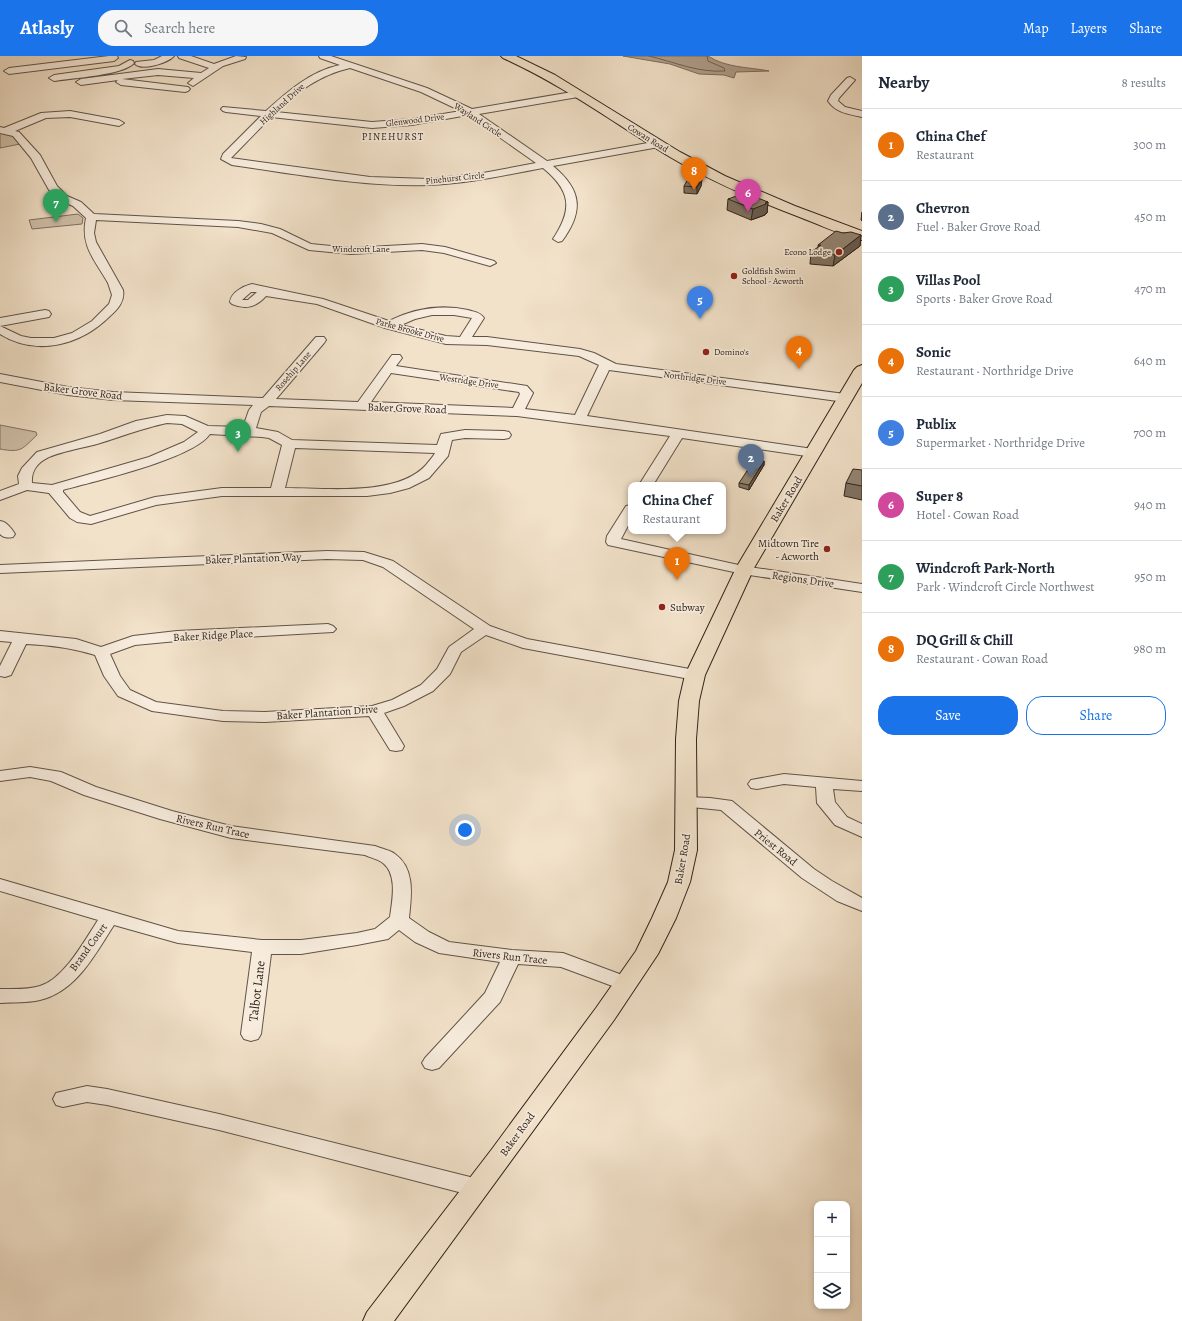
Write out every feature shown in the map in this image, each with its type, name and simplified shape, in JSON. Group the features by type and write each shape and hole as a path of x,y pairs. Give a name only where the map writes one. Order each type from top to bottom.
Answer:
{"main road":[{"name":"Cowan Road","path":"507,56 536,69 693,164 775,203 862,236"},
{"name":"Baker Road","path":"377,1321 478,1188 605,1014 646,954 664,918 679,882 686,850 686,739 689,701 695,675 744,570 862,370"}],"street":[{"path":"9,71 113,57 130,62 149,63 170,56"},
{"name":"Wayland Circle","path":"323,56 349,66 407,84 457,105 545,164 565,185 571,196 571,217 567,227 558,239"},
{"path":"190,57 215,67"},
{"path":"177,97 201,76 215,67 226,61 242,57"},
{"path":"54,78 122,68 130,62"},
{"name":"Highland Drive","path":"226,159 227,156 269,114 295,90 306,82 330,70 349,66"},
{"path":"81,82 158,72 201,76"},
{"path":"103,79 185,90"},
{"path":"850,80 834,97 833,101 835,105 841,108 862,114"},
{"name":"Glenwood Drive","path":"226,110 372,125 412,122 578,94"},
{"path":"3,130 44,115 70,114 119,123"},
{"path":"1,329 17,338 27,341 48,342 74,338 86,332 111,308 117,300 119,294 117,288 104,269 89,236 91,217 77,204 62,198 53,188 36,157 25,143 16,134 3,130"},
{"name":"Pinehurst Circle","path":"226,159 232,162 291,171 396,182 447,181 659,144"},
{"name":"Windcroft Lane","path":"91,217 238,224 261,227 276,231 310,247 350,251 422,247 445,250 490,263"},
{"name":"Parke Brooke Drive","path":"264,291 319,301 391,326 446,340 487,341 580,353 606,364"},
{"path":"391,326 410,316 432,312 476,316 478,318 464,340"},
{"path":"1,329 45,314"},
{"name":"Rosehip Lane","path":"266,402 320,340"},
{"path":"362,406 396,358"},
{"path":"579,419 606,364"},
{"name":"Northridge Drive","path":"606,364 614,368 845,398"},
{"name":"Westridge Drive","path":"388,369 523,389 527,393 517,412"},
{"name":"Baker Grove Road","path":"0,378 68,391 113,396 517,412 579,419 813,453"},
{"path":"253,432 266,402"},
{"path":"26,486 25,482 28,468 34,460 51,451 141,424 167,419 184,420 205,430 253,432 277,436 289,444 443,450"},
{"path":"0,496 26,486 55,489 154,460 175,452 201,438 205,430"},
{"path":"648,482 679,433"},
{"path":"55,489 56,493 68,508 79,518 86,520 97,519 134,507 176,497 222,492 343,493 390,489 404,485 424,475 439,460 446,437 451,435 504,435"},
{"path":"277,492 289,444"},
{"name":"Regions Drive","path":"628,514 614,536 613,542 744,570 862,588"},
{"name":"Baker Plantation Way","path":"0,569 327,555 364,556 388,564 485,629"},
{"name":"Baker Ridge Place","path":"101,652 133,641 177,636 328,629"},
{"path":"485,629 523,643 695,675"},
{"name":"Baker Plantation Drive","path":"101,652 112,676 124,693 152,706 223,716 265,717 374,711 398,704 428,688 444,671 455,650 485,629"},
{"path":"0,636 76,644 101,652"},
{"path":"5,672 21,639"},
{"path":"374,711 396,746"},
{"name":"Rivers Run Trace","path":"0,776 30,772 55,776 90,791 166,815 231,832 369,850 389,858 398,868 402,887 399,920 422,937 446,948 512,957 563,960 626,984"},
{"path":"757,784 784,779 862,786"},
{"path":"824,782 826,803 841,821 862,831"},
{"name":"Priest Road","path":"687,802 710,803 726,806 809,873 843,896 862,905"},
{"path":"0,885 178,937 262,947 301,947 357,939 380,934 399,920"},
{"name":"Brand Court","path":"0,996 30,995 51,989 74,970 110,917"},
{"name":"Talbot Lane","path":"251,1034 262,947"},
{"path":"432,1063 493,997 512,957"},
{"path":"63,1099 88,1094 107,1097 219,1122 478,1188"}],"shaded area":[{"path":"0,130 6,131 25,143 0,148"},
{"path":"78,214 83,218 82,224 32,229 29,220"},
{"path":"0,425 36,432 37,435 21,449 0,449"}],"water":[{"path":"623,56 708,56 730,65 769,71 736,72 734,78 724,75 699,74 670,64"}],"building":[{"path":"689,177 702,179 697,187 684,186"},
{"path":"745,193 768,202 753,209 728,199"},
{"path":"836,231 843,233 851,232 861,235 835,255 811,252 821,245 818,245"},
{"path":"755,459 764,461 749,485 739,483"},
{"path":"853,469 862,470 862,486 846,483"}],"place":[{"name":"DQ Grill & Chill","path":"694,190"},
{"name":"Super 8","path":"748,212"},
{"name":"Windcroft Park-North","path":"56,222"},
{"name":"Econo Lodge","path":"839,252"},
{"name":"Goldfish Swim School - Acworth","path":"734,276"},
{"name":"Publix","path":"700,319"},
{"name":"Domino's","path":"706,352"},
{"name":"Sonic","path":"799,369"},
{"name":"Villas Pool","path":"238,452"},
{"name":"Chevron","path":"751,477"},
{"name":"Midtown Tire - Acworth","path":"827,549"},
{"name":"China Chef","path":"677,580"},
{"name":"Subway","path":"662,607"}],"district":[{"name":"PINEHURST","path":"393,136"}]}
